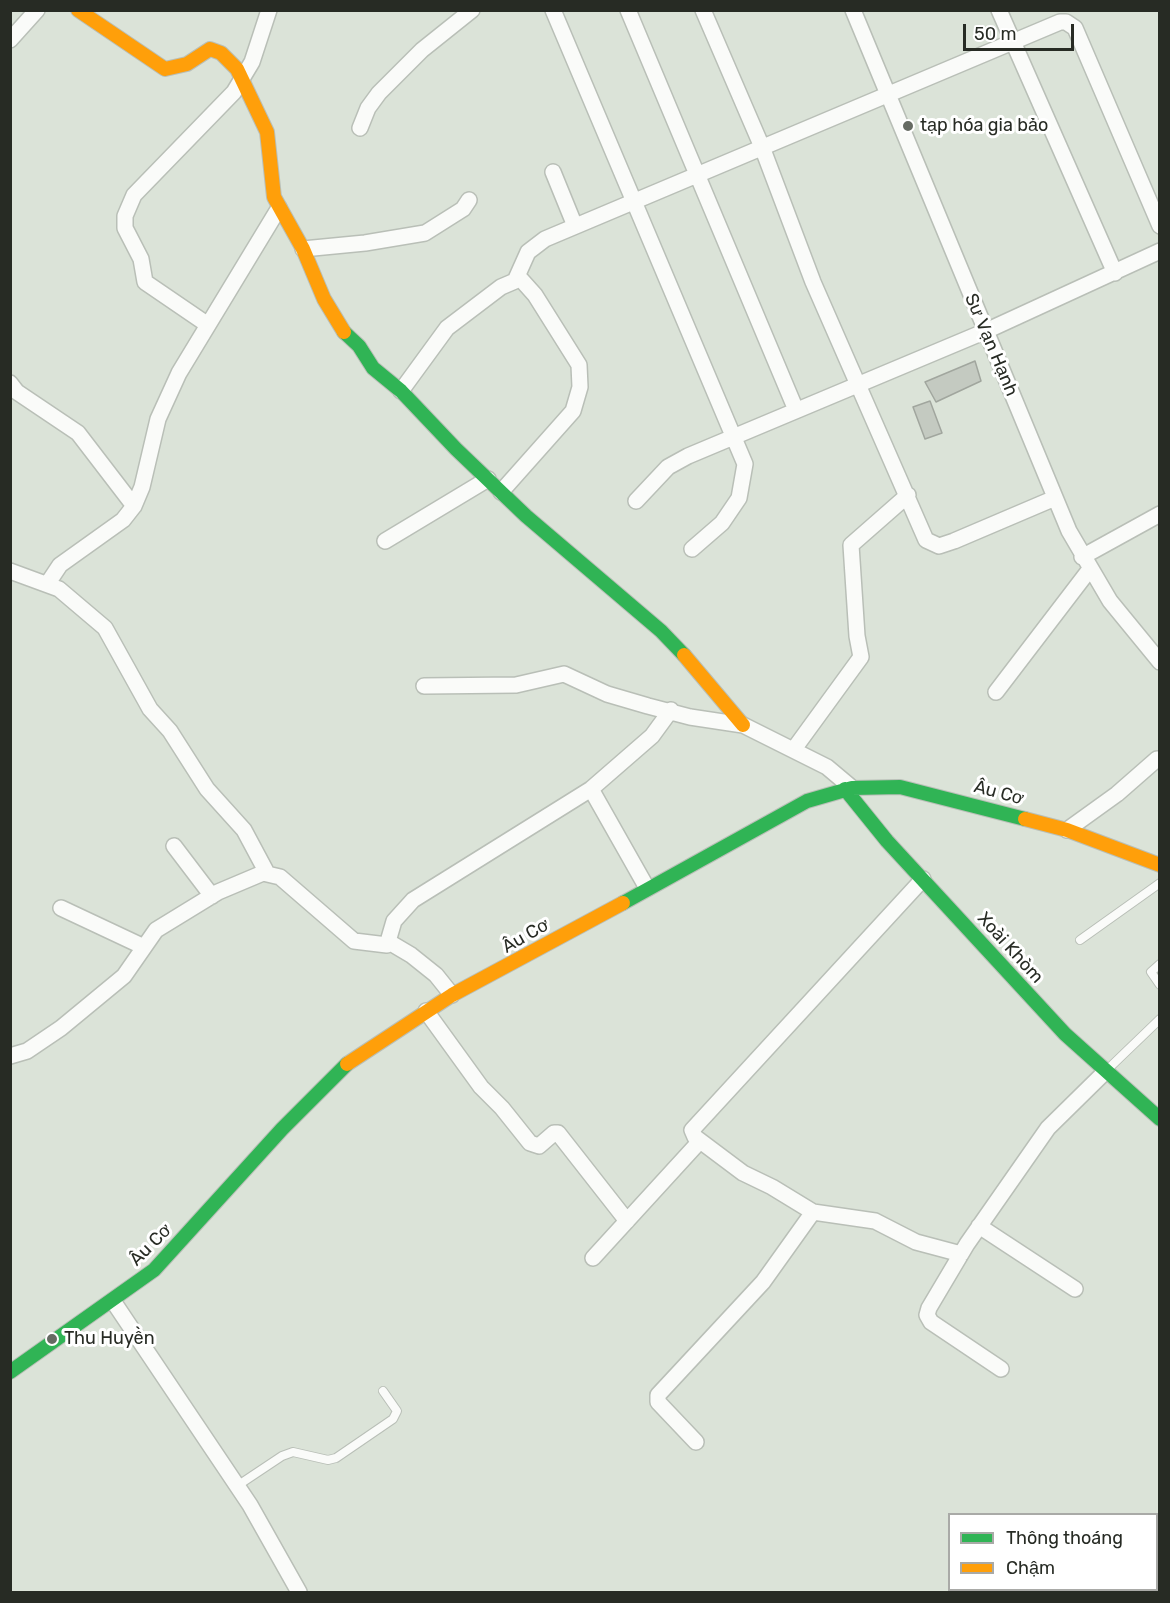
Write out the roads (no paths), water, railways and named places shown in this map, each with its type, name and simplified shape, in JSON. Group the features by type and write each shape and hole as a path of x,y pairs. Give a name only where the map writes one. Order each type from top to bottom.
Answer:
{"street":[{"path":"10,39 37,10"},
{"path":"78,10 165,69 177,68 213,49 221,53 243,78 267,132 271,182 279,208 303,249 339,327 359,346 373,368 401,391 501,492 557,544 661,631 699,671 742,725"},
{"path":"208,326 145,282 141,259 125,228 125,216 134,195 220,109 243,78 255,53 269,10"},
{"path":"360,128 368,108 379,93 422,50 472,10"},
{"path":"553,10 745,464 739,498 722,523 692,549"},
{"path":"628,10 796,410"},
{"path":"703,10 762,147 813,282 926,540 939,546 1055,498"},
{"name":"Sư Vạn Hạnh","path":"853,10 1055,498 1086,563 1110,601 1160,662"},
{"path":"999,10 1115,273"},
{"path":"401,391 431,348 454,322 501,287 515,281 523,260 545,239 634,203 1011,40 1060,22 1066,22 1076,28 1160,226"},
{"path":"553,172 575,226"},
{"path":"303,249 365,243 425,233 463,209 469,200"},
{"path":"48,583 60,565 123,520 134,506 142,487 159,418 183,366 279,208"},
{"path":"636,501 668,467 688,456 986,331 1160,251"},
{"path":"501,492 573,411 579,387 579,365 535,295 518,276"},
{"path":"10,383 18,392 78,433 134,506"},
{"path":"385,541 488,479"},
{"path":"794,749 861,657 857,636 851,545 908,495"},
{"path":"996,692 1086,563 1160,514"},
{"path":"10,570 48,583 71,597 105,628 150,709 170,731 207,789 244,830 267,873"},
{"path":"424,686 516,685 564,674 607,694 706,720 742,725 827,767 849,788"},
{"path":"10,1056 27,1051 72,1019 124,976 156,930 212,896 249,878 267,873 280,877 298,890 354,941 384,946 389,942 394,921 412,900 591,789 652,736 671,710"},
{"path":"1067,830 1118,794 1157,759"},
{"name":"Âu Cơ","path":"10,1372 113,1301 166,1259 282,1129 341,1069 379,1040 452,995 512,965 807,801 849,788 882,786 917,791 1067,830 1160,865"},
{"name":"Xoài Khòm","path":"849,788 881,834 1051,1020 1105,1072 1160,1119"},
{"path":"591,789 647,888"},
{"path":"174,846 212,896"},
{"path":"923,879 744,1074 694,1125 692,1134 742,1173 772,1187 813,1212 875,1221 916,1242 961,1254"},
{"path":"61,908 144,947"},
{"path":"389,942 411,955 436,975 452,995"},
{"path":"426,1011 481,1087 502,1108 530,1143 538,1146 554,1132 558,1133 627,1221"},
{"path":"1001,1369 931,1322 927,1315 929,1308 979,1226 1047,1128 1105,1072"},
{"path":"593,1258 700,1141"},
{"path":"696,1442 658,1402 658,1395 763,1282 813,1212"},
{"path":"979,1226 1075,1289"},
{"path":"113,1301 237,1486 299,1593"}],"lane":[{"path":"1080,940 1160,883"},
{"path":"1160,964 1150,972 1160,985"},
{"path":"1105,1072 1160,1019"},
{"path":"237,1486 282,1456 293,1452 328,1460 336,1458 393,1419 397,1411 383,1391"}],"place":[{"name":"tạp hóa gia bảo","path":"908,126"},
{"name":"Thu Huyền","path":"52,1339"}]}
